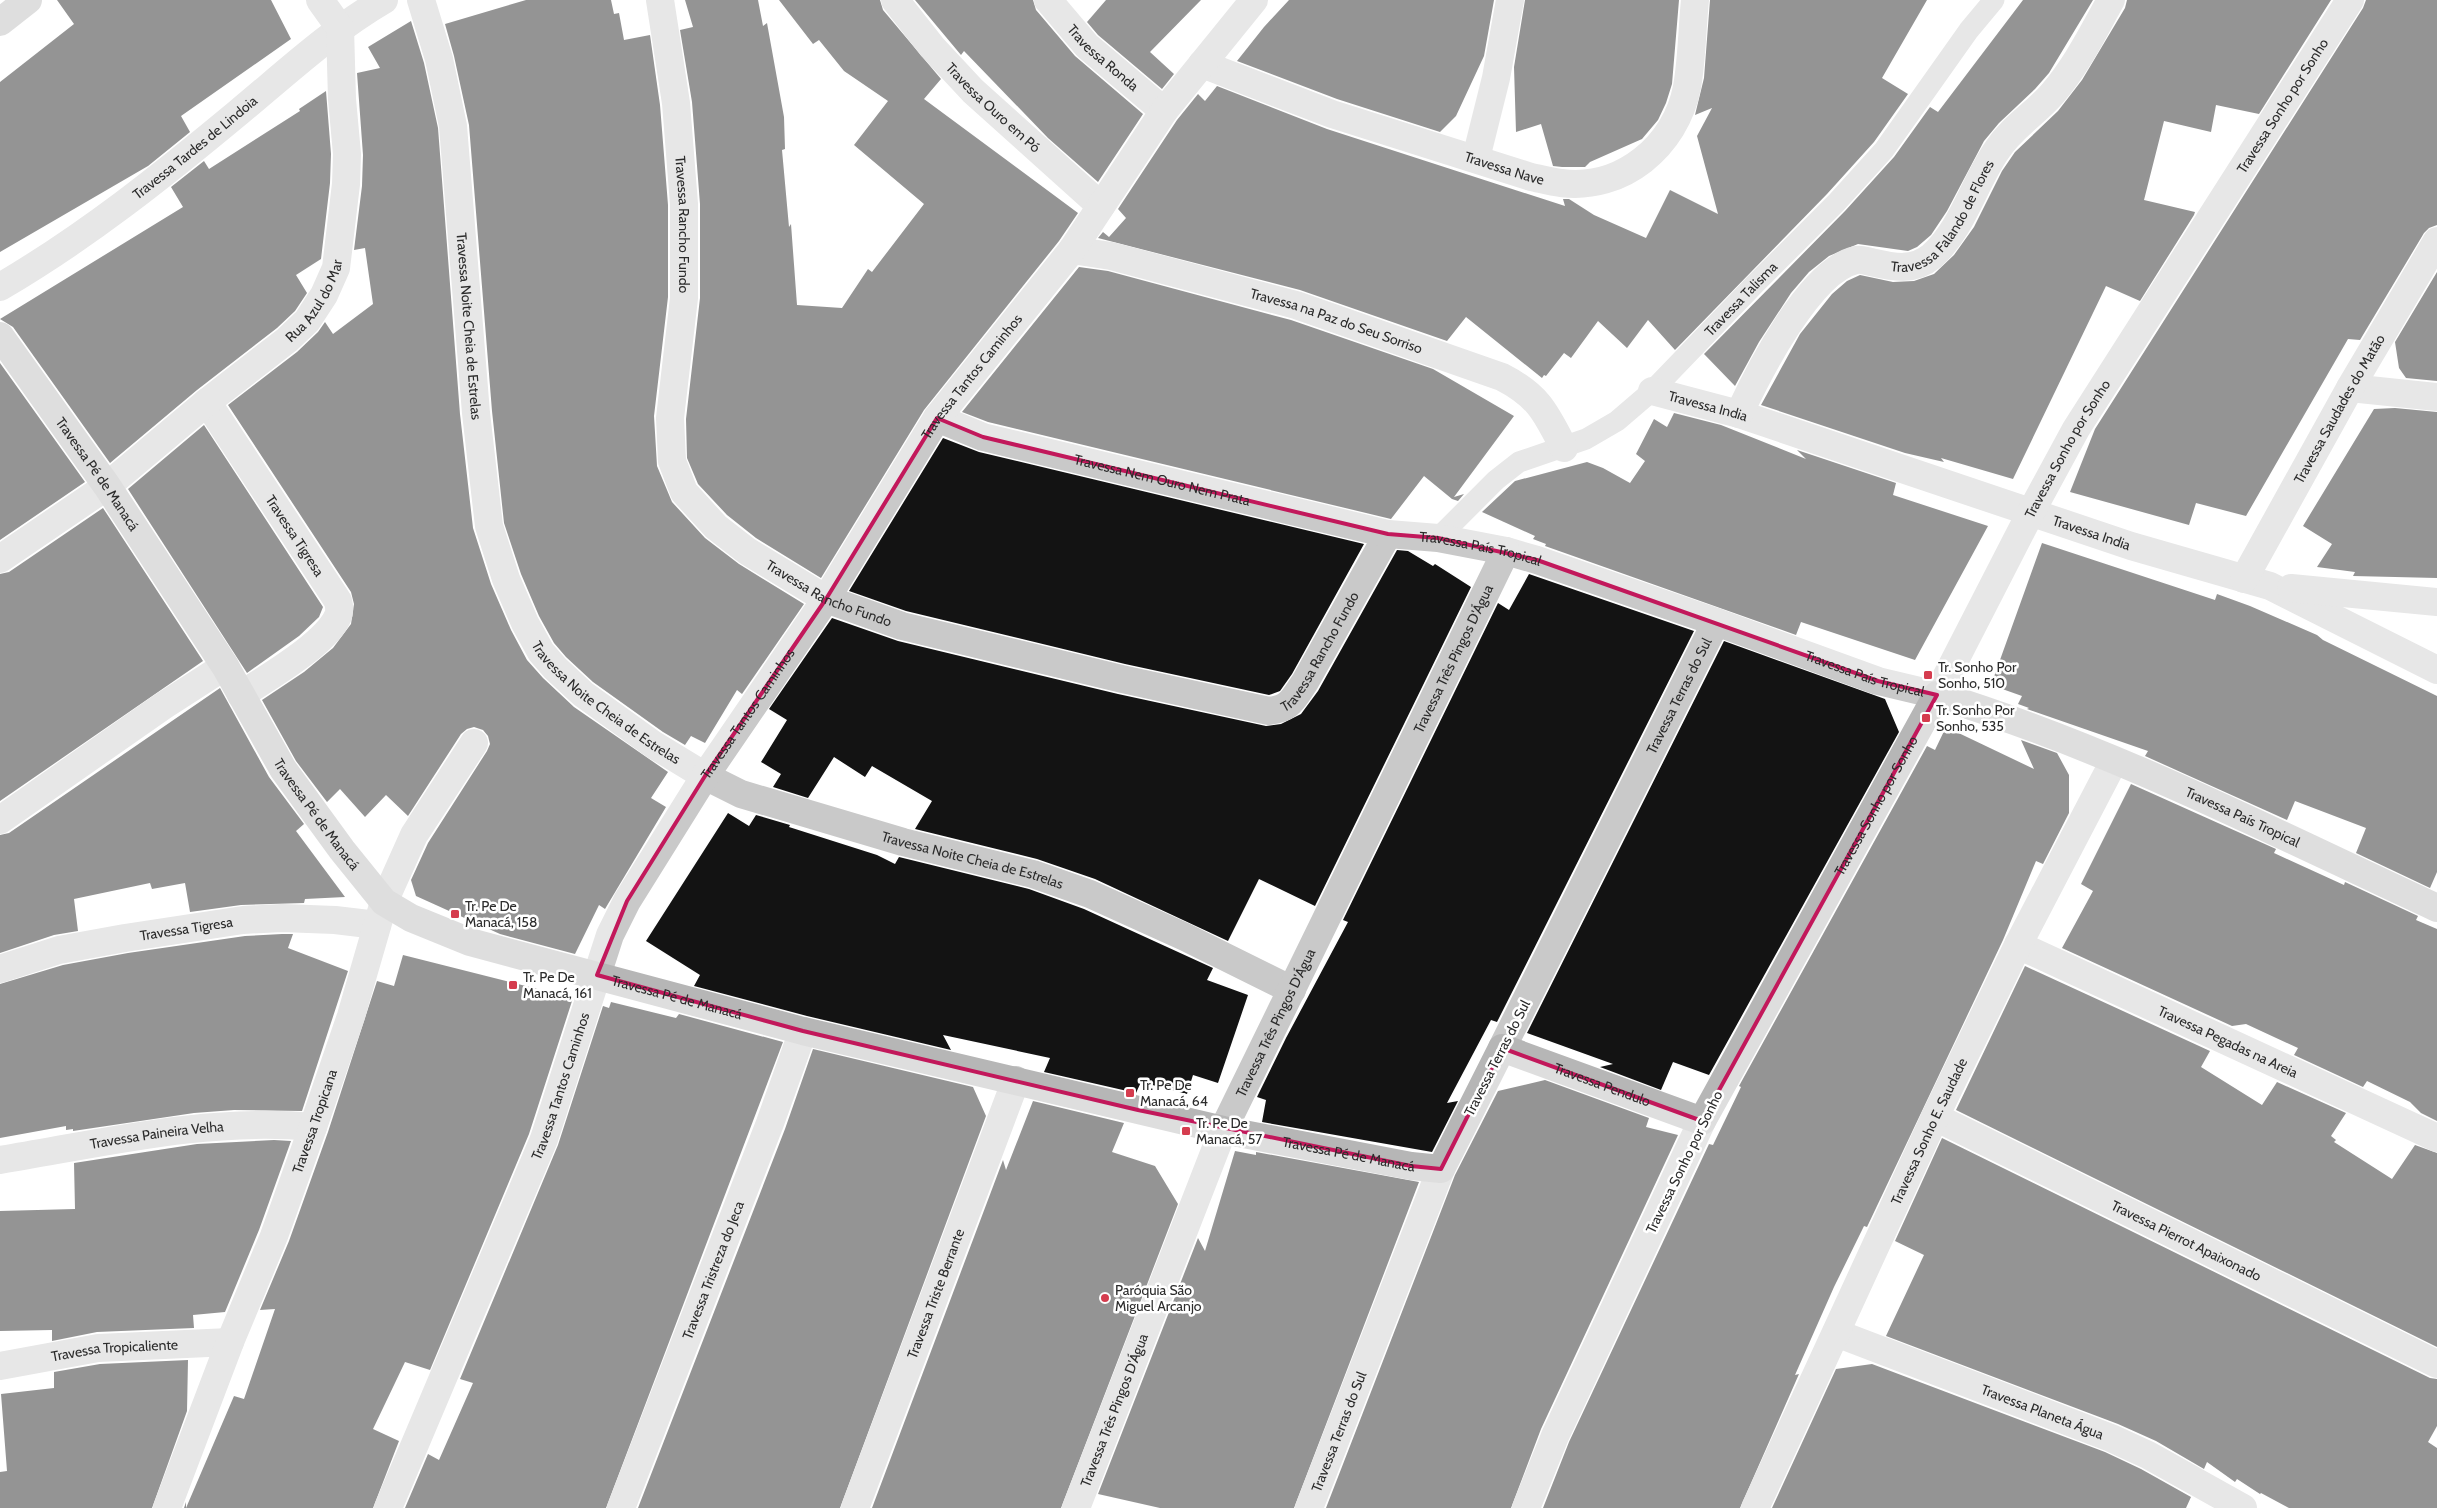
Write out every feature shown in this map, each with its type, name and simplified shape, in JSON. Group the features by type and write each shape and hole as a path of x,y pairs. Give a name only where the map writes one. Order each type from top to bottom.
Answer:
{"street":[{"path":"0,22 28,0"},
{"path":"320,0 340,28"},
{"name":"Travessa Tardes de Lindoia","path":"0,287 53,256 161,177 340,28 384,0"},
{"name":"Travessa Noite Cheia de Estrelas","path":"421,0 439,58 453,126 476,413 488,526 506,579 525,623 541,652 555,668 583,694 654,744 705,776 742,794 775,806 903,842 1034,874 1090,894 1185,937 1292,990"},
{"name":"Travessa Rancho Fundo","path":"660,0 676,103 684,204 684,298 670,418 672,461 684,492 716,527 748,551 826,599 902,626 1131,682 1269,711 1283,709 1290,703 1305,682 1388,534"},
{"name":"Travessa Ouro em Pó","path":"894,0 932,47 973,91 1101,206"},
{"name":"Travessa Ronda","path":"1048,0 1086,46 1164,111"},
{"name":"Travessa Tantos Caminhos","path":"388,1508 544,1139 610,935 627,901 705,776 826,599 937,418 1072,250 1164,111 1254,0"},
{"path":"1476,158 1496,78 1510,0"},
{"name":"Travessa Nave","path":"1202,64 1332,114 1476,158 1531,177 1562,184 1587,182 1613,176 1635,167 1666,138 1678,114 1686,88 1695,0"},
{"name":"Travessa Falando de Flores","path":"1739,414 1763,365 1794,316 1831,273 1858,259 1903,268 1923,263 1934,254 1952,231 1997,150 2021,122 2052,95 2074,66 2111,0"},
{"name":"Travessa Sonho por Sonho","path":"1526,1508 1556,1436 1702,1121 1937,695 2076,429 2350,0"},
{"name":"Rua Azul do Mar","path":"0,559 107,486 207,402 287,340 307,321 324,295 336,268 346,184 347,154 342,99 340,28"},
{"name":"Travessa Saudades do Matão","path":"2244,579 2350,388 2437,241"},
{"name":"Travessa na Paz do Seu Sorriso","path":"1072,250 1111,256 1296,305 1502,377 1536,398 1564,448"},
{"name":"Travessa Pé de Manacá","path":"0,336 107,486 225,666 282,769 342,850 380,913 411,918 470,942 803,1031 1223,1130 1441,1170"},
{"path":"2350,388 2437,397"},
{"name":"Travessa India","path":"1652,391 1739,414 2130,546 2270,586 2437,670"},
{"name":"Travessa Tigresa","path":"207,402 338,601 339,614 328,631 292,661 241,695"},
{"name":"Travessa Nem Ouro Nem Prata","path":"937,418 992,439 1388,534"},
{"name":"Travessa País Tropical","path":"1388,534 1438,538 1506,551 1537,560 1878,681 1937,695 2035,727 2189,792 2437,908"},
{"name":"Travessa Três Pingos D'Água","path":"1076,1508 1223,1130 1506,551"},
{"path":"2270,586 2375,598 2437,602"},
{"name":"Travessa Terras do Sul","path":"1309,1508 1441,1170 1716,622"},
{"path":"0,820 163,706 225,666"},
{"name":"Travessa Tropicana","path":"167,1508 230,1342 274,1236 351,1016 380,913 414,834 474,742"},
{"name":"Travessa Sonho E. Saudade","path":"1755,1508 1935,1117 2018,945 2114,761"},
{"name":"Travessa Tigresa","path":"0,969 59,950 243,920 282,918 335,920 380,913"},
{"name":"Travessa Pegadas na Areia","path":"2018,945 2437,1138"},
{"name":"Travessa Tristreza do Jeca","path":"621,1508 770,1123 803,1031"},
{"name":"Travessa Pendulo","path":"1502,1048 1702,1121"},
{"name":"Travessa Triste Berrante","path":"855,1508 1016,1080"},
{"name":"Travessa Pierrot Apaixonado","path":"1935,1117 2437,1364"},
{"name":"Travessa Paineira Velha","path":"0,1160 187,1130 242,1124 313,1127"},
{"name":"Travessa Planeta Água","path":"1836,1333 2111,1438 2148,1455 2243,1508"},
{"name":"Travessa Tropicaliente","path":"0,1366 98,1348 230,1342"}],"lane":[{"name":"Travessa Talisma","path":"1438,538 1496,480 1519,462 1586,439 1616,420 1652,391 1836,203 1884,150 1969,30 1994,0"}],"highlighted area":[{"path":"937,418 983,437 1067,458 1388,534 1438,538 1537,560 1878,681 1937,695 1702,1121 1502,1048 1441,1169 1411,1166 1138,1110 803,1031 597,975 627,901 705,776 826,599"}],"building":[{"path":"57,0 271,0 291,39 181,116 190,132 148,166 0,252 0,82 74,24"},
{"path":"526,0 611,0 614,14 619,13 624,40 650,35 660,105 668,205 668,297 654,416 657,466 672,502 705,538 739,564 804,604 742,694 737,690 705,743 691,736 685,745 663,732 593,682 566,657 554,643 539,616 521,574 504,523 492,411 469,125 445,24"},
{"path":"685,0 758,0 763,26 767,23 784,117 785,149 782,150 789,227 791,224 797,305 842,308 868,269 872,272 924,204 854,145 888,101 844,71 819,40 813,44 779,0 880,0 883,10 941,79 924,99 1078,213 1059,241 924,410 821,578 756,538 727,515 698,484 687,458 686,419 700,298 700,204 692,102 680,30 693,27"},
{"path":"915,0 1033,0 1036,10 1075,56 1143,114 1098,182 1048,138 964,51 961,55"},
{"path":"1106,0 1201,0 1150,52 1174,74 1162,89 1098,35 1087,22"},
{"path":"1289,0 1494,0 1484,56 1456,116 1440,132 1337,99 1237,61 1264,27"},
{"path":"1525,0 1679,0 1672,84 1658,120 1642,139 1590,162 1585,167 1562,167 1553,166 1541,124 1516,132 1514,67"},
{"path":"1710,0 1927,0 1882,78 1908,94 1874,142 1827,194 1675,350 1648,320 1627,348 1598,321 1571,358 1564,353 1546,376 1544,375 1542,378 1466,317 1447,341 1300,290 1098,238 1103,232 1109,237 1126,218 1118,209 1177,120 1198,94 1205,101 1217,86 1327,129 1565,206 1563,199 1569,199 1594,215 1646,238 1670,190 1718,214 1697,136 1712,108 1695,115 1704,78"},
{"path":"2023,0 2093,0 2049,73 1999,123 1984,141 1947,211 1931,235 1917,247 1908,251 1858,244 1829,256 1809,272 1791,293 1759,342 1735,386 1704,354 1845,211 1894,157 1930,107 1938,112"},
{"path":"2127,0 2331,0 2259,114 2216,105 2211,132 2164,121 2144,200 2195,212 2194,215 2140,301 2106,286 2013,479 1941,458 1944,462 1905,453 1761,405 1800,334 1832,294 1847,281 1860,275 1893,282 1914,281 1934,274 1954,255 1974,227 2002,171 2015,152 2058,111 2082,80 2125,8"},
{"path":"2366,0 2437,0 2437,225 2429,228 2424,233 2360,340 2348,339 2246,516 2196,503 2189,525 2070,492 2095,429 2363,8"},
{"path":"411,21 424,63 438,128 460,414 473,528 491,584 511,630 527,660 543,678 574,707 668,772 651,798 666,807 605,909 599,905 575,954 500,934 416,896 411,880 428,843 490,744 488,736 483,730 474,727 467,729 461,734 408,816 386,795 365,817 340,789 327,802 296,761 262,700 304,672 333,648 351,624 354,604 351,592 228,405 297,352 318,332 325,322 333,334 373,304 365,248 354,250 362,186 363,155 357,73 380,68 368,47"},
{"path":"326,91 331,154 330,183 321,259 296,275 307,293 295,311 277,328 197,390 110,463 13,327 0,319 183,207 171,187 204,161 209,169 300,111 299,109"},
{"path":"1079,267 1108,271 1291,320 1433,369 1514,416 1454,497 1464,494 1458,501 1452,499 1424,476 1391,519 988,422 962,412"},
{"path":"2437,272 2437,381 2406,378 2399,368 2395,342"},
{"path":"0,363 85,482 0,540"},
{"path":"2395,408 2437,412 2437,578 2353,576 2355,572 2317,567 2332,544 2303,526 2374,409"},
{"path":"1674,413 1721,425 1806,459 1797,450 1896,483 1893,495 1988,526 1915,660 1801,622 1796,635 1545,546 1546,544 1533,539 1535,536 1482,512 1515,481 1587,462 1603,468 1630,483 1645,461 1636,454 1654,419 1667,427"},
{"path":"204,425 323,607 319,617 299,636 247,673 128,489"},
{"path":"943,438 979,452 1364,544 1292,674 1280,691 1269,695 1125,664 906,611 849,591"},
{"path":"103,508 203,661 0,801 0,574 9,572"},
{"path":"2042,543 2215,600 2217,594 2250,606 2317,635 2323,640 2437,696 2437,872 2430,888 2356,853 2366,828 2295,801 2287,820 2145,756 2148,751 2027,709 2029,708 2018,704 2022,696 1991,685"},
{"path":"1397,550 1408,551 1433,566 1435,564 1471,587 1315,906 1259,879 1228,941 1095,879 1037,859 915,829 932,801 872,766 865,777 834,757 808,798 773,787 781,774 761,762 787,720 769,709 832,618 898,641 1118,694 1266,726 1281,724 1301,714 1318,691"},
{"path":"1529,574 1694,631 1497,1022 1491,1020 1447,1103 1458,1101 1432,1152 1262,1122 1266,1100 1257,1097 1348,922 1343,920 1498,603 1509,610"},
{"path":"1724,641 1885,699 1899,732 1709,1075 1673,1062 1661,1090 1600,1067 1613,1064 1527,1033"},
{"path":"220,688 269,777 304,824 296,831 345,897 305,899 304,903 241,905 190,912 185,883 152,889 150,883 74,899 78,931 54,935 0,953 0,835 9,833"},
{"path":"1946,727 2034,769 2021,740 2057,753 2069,775 2069,813 2043,864 2036,861 2003,940 1867,1227 1864,1226 1834,1287 1795,1375 1799,1374 1740,1508 1543,1508 1569,1442 1709,1144 1713,1145 1741,1087 1739,1086 1927,746 1935,750"},
{"path":"2131,784 2276,849 2274,853 2344,885 2345,882 2418,916 2416,920 2437,929 2437,1121 2421,1113 2410,1102 2367,1081 2363,1087 2294,1055 2298,1048 2246,1024 2232,1026 2062,948 2093,891 2081,884"},
{"path":"728,813 749,826 756,815 790,825 789,827 877,855 895,864 899,857 1029,889 1084,909 1213,968 1207,980 1248,995 1218,1083 1193,1075 1187,1094 1141,1082 1136,1093 1044,1072 1050,1058 943,1035 951,1050 807,1016 694,986 700,975 646,941"},
{"path":"293,934 288,948 348,971 302,1111 234,1110 194,1113 73,1131 73,1129 66,1130 66,1126 0,1138 0,984 63,965 128,953 245,936"},
{"path":"403,955 573,998 529,1134 430,1370 405,1362 373,1429 399,1441 373,1508 186,1508 234,1396 244,1399 275,1309 260,1310 289,1241 328,1132 377,981 394,986"},
{"path":"2025,966 2210,1051 2201,1067 2262,1105 2277,1082 2346,1113 2331,1136 2336,1140 2334,1142 2392,1179 2415,1145 2437,1153 2437,1347 1956,1110"},
{"path":"611,1002 676,1018 679,1014 783,1042 606,1508 405,1508 428,1454 439,1460 473,1383 460,1379 558,1145 603,1006 609,1008"},
{"path":"813,1049 973,1087 986,1116 840,1508 638,1508 785,1129"},
{"path":"1545,1080 1649,1118 1646,1127 1678,1135 1541,1429 1511,1508 1326,1508 1455,1175 1498,1091"},
{"path":"1033,1101 1124,1123 1112,1152 1155,1166 1178,1204 1061,1508 872,1508 1003,1160 1006,1170"},
{"path":"1942,1138 2430,1378 2437,1379 2437,1426 2428,1442 2437,1448 2437,1508 2289,1508 2260,1494 2237,1479 2235,1482 2207,1462 2204,1469 2156,1441 2118,1424 1886,1336 1924,1255 1895,1241"},
{"path":"274,1140 291,1141 259,1230 225,1312 193,1315 194,1328 97,1332 52,1341 52,1330 0,1331 0,1211 75,1209 74,1163 197,1144"},
{"path":"1235,1151 1256,1155 1256,1152 1419,1182 1294,1508 1160,1508 1098,1494 1198,1238 1205,1251"},
{"path":"188,1360 187,1411 152,1508 0,1508 0,1472 7,1471 1,1394 54,1388 54,1372 100,1364"},
{"path":"1872,1364 2105,1452 2141,1469 2191,1497 2186,1508 1772,1508 1836,1369"}],"place":[{"name":"Tr. Sonho Por Sonho, 510","path":"1928,675"},
{"name":"Tr. Sonho Por Sonho, 535","path":"1926,718"},
{"name":"Tr. Pe De Manacá, 158","path":"455,914"},
{"name":"Tr. Pe De Manacá, 161","path":"513,985"},
{"name":"Tr. Pe De Manacá, 64","path":"1130,1093"},
{"name":"Tr. Pe De Manacá, 57","path":"1186,1131"},
{"name":"Paróquia São Miguel Arcanjo","path":"1105,1298"}]}
